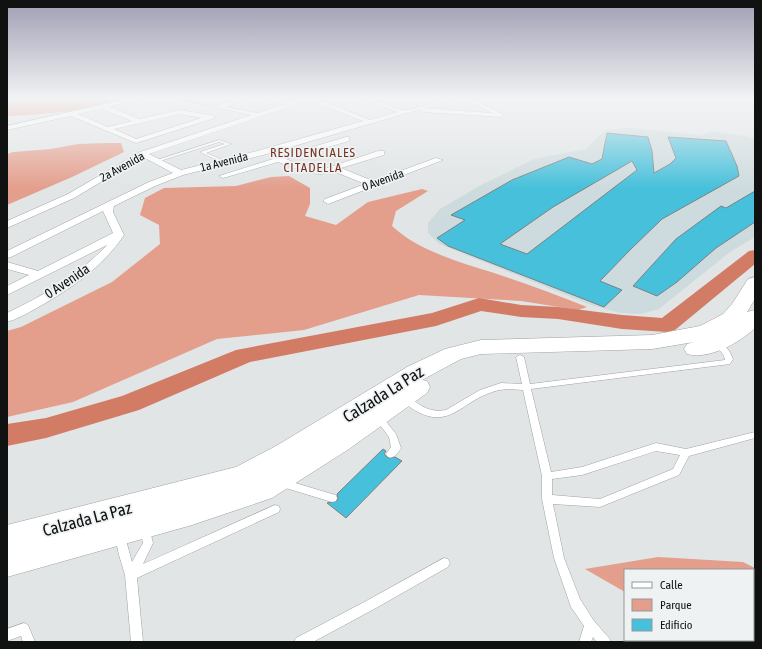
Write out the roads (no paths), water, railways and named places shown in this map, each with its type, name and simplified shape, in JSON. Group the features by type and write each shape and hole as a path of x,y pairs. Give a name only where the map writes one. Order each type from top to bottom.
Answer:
{"main road":[{"name":"Calzada La Paz","path":"7,540 202,489 244,476 286,454 410,377 453,354 481,348 652,342 692,336 708,331 730,318 740,308 755,283"},
{"name":"Calzada La Paz","path":"7,561 132,528 248,494 276,481 339,442 404,397 441,374 466,364 520,357 660,353 692,349 716,343 738,333 755,316"}],"street":[{"path":"156,128 185,140"},
{"path":"106,129 130,140 140,141 184,128"},
{"name":"2a Avenida","path":"7,225 71,196 143,154 219,128"},
{"name":"1a Avenida","path":"7,255 152,184 180,173 264,152 348,128"},
{"path":"224,176 346,139"},
{"path":"264,152 271,158 281,159 308,171 321,172 381,153"},
{"path":"143,154 180,173"},
{"name":"0 Avenida","path":"328,201 439,160"},
{"path":"334,168 372,184"},
{"path":"7,291 110,238 119,235 108,212 110,205"},
{"name":"0 Avenida","path":"7,318 20,312 69,282 100,259 119,235"},
{"path":"7,265 39,275"}],"lane":[{"path":"156,161 219,141 230,144 204,152"},
{"path":"194,149 204,152 224,162"},
{"path":"404,397 428,414 442,415 448,413 482,392 501,386 527,387 727,362 729,359 728,355 716,343"},
{"path":"520,357 547,476 547,499 559,558 575,603 590,625 605,642"},
{"path":"377,416 393,436 396,448 391,454"},
{"path":"547,476 582,471 656,447 686,453 755,435"},
{"path":"547,499 600,503 676,472 686,453"},
{"path":"276,481 332,498"},
{"path":"131,575 275,509"},
{"path":"131,575 148,543 132,528 124,555 131,575 137,642"},
{"path":"300,642 444,563"},
{"path":"585,642 590,625"},
{"path":"7,635 24,629 29,642"}],"waterway":[{"path":"7,435 46,428 130,403 244,355 436,319 479,304 521,311 558,313 622,322 667,325 755,255"}],"district":[{"name":"RESIDENCIALES CITADELLA","path":"313,160"}]}
